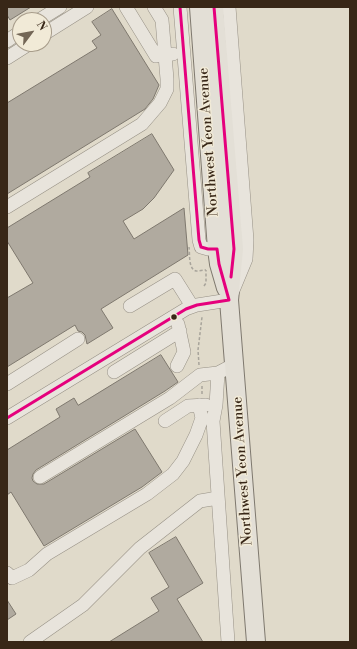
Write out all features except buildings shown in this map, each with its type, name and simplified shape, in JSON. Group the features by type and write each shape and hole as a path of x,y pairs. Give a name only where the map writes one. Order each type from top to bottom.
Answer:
{"highway":[{"name":"Northwest Yeon Avenue","path":"199,7 219,264 229,300"},
{"name":"Northwest Yeon Avenue","path":"214,7 234,249 229,300 256,642"}],"street":[{"path":"52,29 87,7"},
{"path":"126,7 156,56 184,53"},
{"path":"7,207 142,124 160,103 167,89 165,55 162,20 154,7"},
{"path":"180,7 199,240 201,247 218,249"},
{"path":"7,418 175,315 192,306 229,300 246,259 247,240 229,7"},
{"path":"7,58 16,52"},
{"path":"130,306 175,279 192,306"},
{"path":"175,315 184,352 177,366"},
{"path":"114,372 180,331"},
{"path":"7,384 78,339"},
{"path":"119,350 126,364"},
{"path":"40,477 170,398 200,375 218,373 234,364"},
{"path":"218,373 216,405 213,421 228,642"},
{"path":"7,573 12,578 29,570 47,554 147,494 174,474 183,461 196,435 202,418 199,405"},
{"path":"165,421 188,406 216,405"},
{"path":"30,642 83,605 140,548 200,501 218,498"}],"path":[{"path":"199,240 189,246 190,265 196,271 209,270"},
{"path":"204,286 206,283 206,270"}],"transit line":[{"path":"180,7 199,240 201,247 217,249 219,264 229,300"},
{"path":"214,7 234,249 231,277"},
{"path":"7,418 186,309 197,305 229,300"}]}
